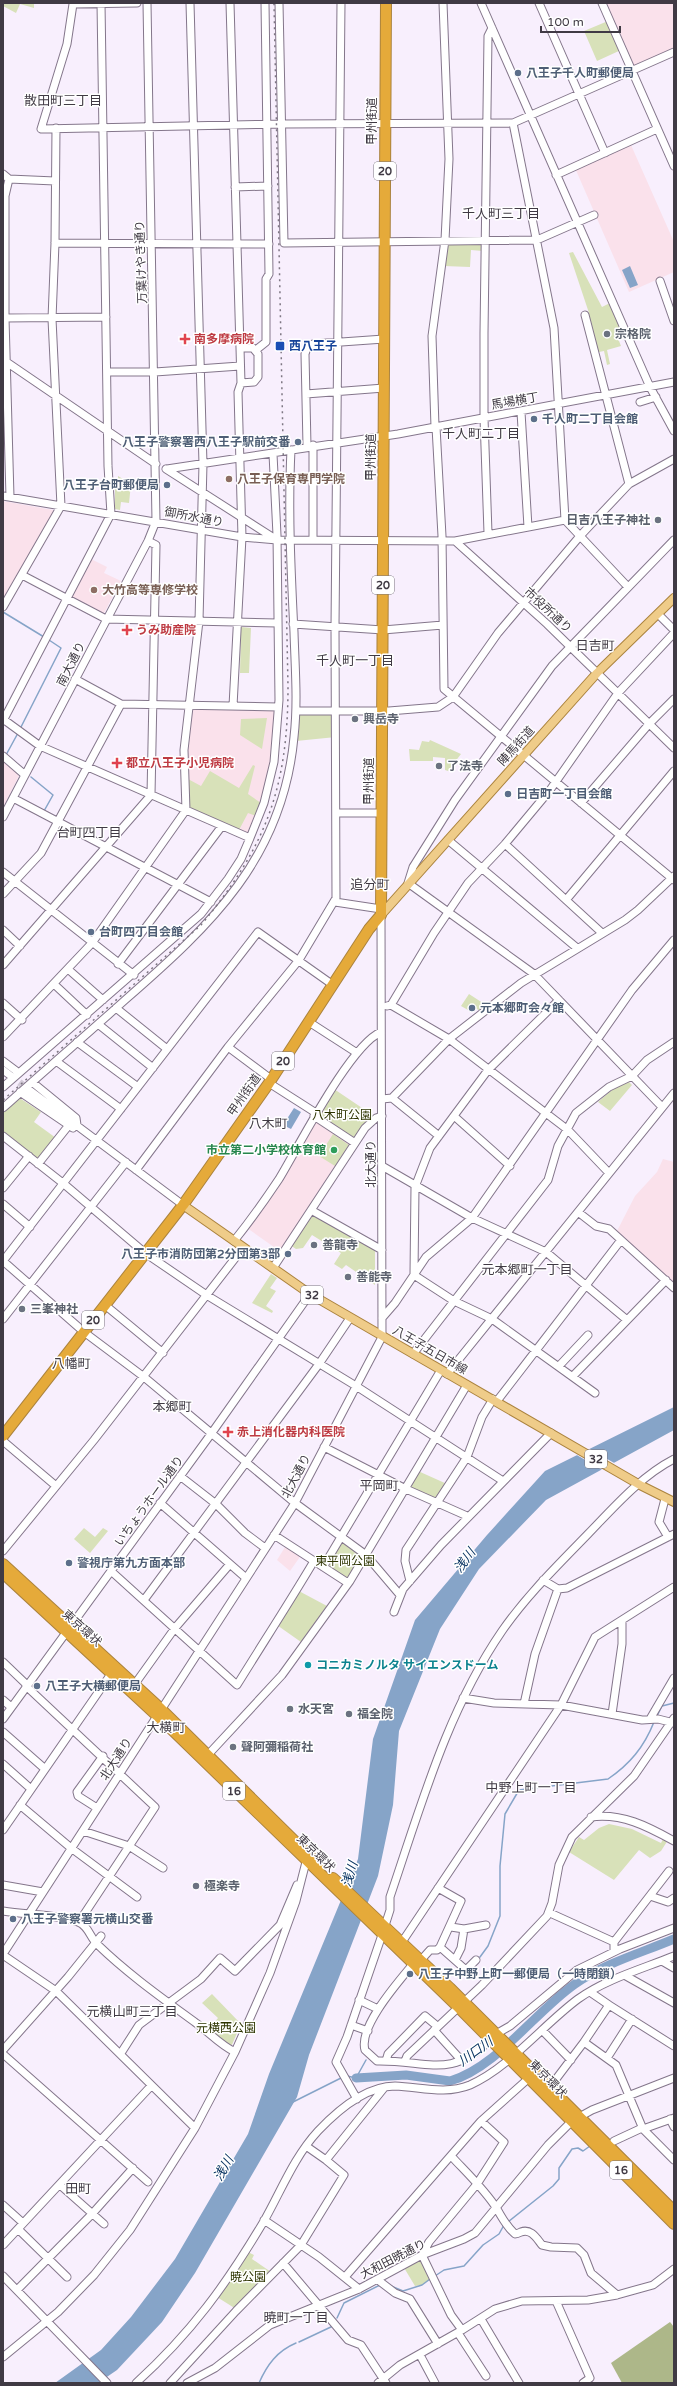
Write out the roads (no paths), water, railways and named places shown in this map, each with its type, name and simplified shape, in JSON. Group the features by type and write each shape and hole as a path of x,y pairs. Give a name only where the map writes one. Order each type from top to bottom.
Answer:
{"highway":[{"name":"甲州街道","path":"3,1436 183,1205 270,1081 381,912 386,3"},
{"name":"東京環状","path":"3,1564 68,1628 159,1712 381,1929 461,2004 511,2055 529,2078 576,2119 673,2217"},
{"name":"東京環状","path":"3,1573 68,1628"},
{"name":"東京環状","path":"381,1929 401,1942 417,1962"},
{"name":"東京環状","path":"511,2055 550,2087 576,2119"}],"main road":[{"name":"陣馬街道","path":"381,912 448,840 597,673 674,598"},
{"name":"八王子五日市線","path":"183,1205 267,1266 310,1294 382,1337 495,1400 665,1499 674,1502"}],"street":[{"path":"102,3 106,317 111,514 3,720 40,746 250,838"},
{"path":"137,3 73,4 67,44 41,129 268,124 513,123 674,52"},
{"name":"万葉けやき通り","path":"147,3 148,127 155,372 156,521"},
{"path":"3,1037 22,1020 92,943 147,868 186,810 184,750 198,621 202,491 190,3"},
{"path":"230,3 241,383 238,392 242,537 233,706"},
{"path":"240,348 256,350 266,342 266,279 270,274 265,3"},
{"path":"279,3 284,243 537,240 594,215"},
{"path":"136,1170 228,1047 299,960 334,902 337,894 335,627 337,540 340,3"},
{"path":"382,1099 392,1098 449,1039 534,974 638,910 673,878 444,689 442,541 435,427 432,336 445,240 449,123 443,3"},
{"path":"481,3 650,386 674,431"},
{"path":"539,3 605,153"},
{"path":"602,3 674,166"},
{"path":"488,533 484,418 486,123 488,36 492,28"},
{"path":"513,123 554,328 565,520 628,587"},
{"path":"3,607 61,506 52,319 56,243 56,128"},
{"path":"556,175 658,129"},
{"path":"3,174 9,179 55,181"},
{"path":"7,496 5,196 9,179"},
{"path":"235,187 268,186"},
{"path":"56,243 269,244"},
{"path":"660,281 674,321"},
{"path":"585,315 629,484"},
{"path":"5,318 52,319 106,317"},
{"path":"313,540 310,446 306,394 306,351 313,344 384,340"},
{"path":"241,383 254,382 258,377 258,354 256,350"},
{"path":"5,361 109,432 156,467"},
{"path":"108,372 155,372 240,366"},
{"name":"馬場横丁","path":"156,467 167,469 273,454 310,446 521,412 674,382"},
{"path":"306,394 384,388"},
{"path":"640,402 656,397"},
{"path":"521,412 528,527"},
{"path":"3,1108 116,1008 205,927 221,910 251,868 280,807 291,763 296,711 291,539 291,450"},
{"path":"3,1070 6,1081 19,1073 134,975 188,927 211,902 241,859 250,838 270,779 274,762 278,707 277,540 273,454"},
{"path":"296,711 382,710 438,707 444,705 453,697 523,602 580,536 629,484 674,459"},
{"path":"167,469 277,540"},
{"name":"御所水通り","path":"7,496 242,537 277,540 383,541"},
{"path":"383,541 455,541 488,533 565,520"},
{"name":"南大通り","path":"3,817 106,619 148,542 156,521"},
{"path":"662,1107 534,974 408,883 413,867 455,800 552,666 674,540"},
{"name":"市役所通り","path":"455,541 571,646 674,748"},
{"path":"3,965 151,795 156,545 148,542"},
{"path":"22,575 106,619 277,623"},
{"path":"391,1005 448,911 555,782 618,693 674,631 658,614"},
{"path":"293,624 383,630 443,625"},
{"path":"75,679 121,704 278,707"},
{"path":"581,803 649,724 674,699"},
{"path":"3,894 41,853 121,704"},
{"path":"3,756 25,775"},
{"path":"566,900 674,771"},
{"path":"14,798 211,902"},
{"path":"336,813 382,813"},
{"path":"118,964 222,826"},
{"path":"448,840 483,867 577,948"},
{"path":"505,844 602,933"},
{"path":"3,872 118,964 134,975"},
{"path":"334,902 381,912"},
{"name":"北大通り","path":"3,1955 295,1503 382,1337 382,1166 384,1120 382,1099 381,1032 381,912"},
{"path":"3,930 20,946"},
{"path":"333,984 258,932 3,1261 84,1332 144,1377 295,1503 366,1555 400,1595"},
{"path":"382,1318 426,1258 472,1218 635,987 674,940"},
{"path":"69,970 103,1000"},
{"path":"55,984 87,1015"},
{"path":"414,1275 415,1187 430,1148 488,1070 559,1000"},
{"path":"4,1004 22,1020"},
{"path":"381,1007 391,1005 449,1039 568,1130 610,1173"},
{"path":"116,1008 167,1049"},
{"path":"309,1022 357,1053"},
{"path":"98,1024 153,1068"},
{"path":"234,1241 276,1183 315,1115 357,1053 372,1036 381,1032"},
{"path":"77,1042 138,1087"},
{"path":"413,1354 548,1180 558,1146 576,1113 609,1087 632,1076 647,1060 674,1042"},
{"path":"228,1047 270,1081 355,1143"},
{"path":"3,1061 19,1073"},
{"path":"56,1061 121,1109"},
{"path":"30,1085 80,1128 183,1205"},
{"path":"20,1092 69,1125 80,1128"},
{"path":"323,1567 411,1422 444,1372 492,1318 674,1093"},
{"path":"392,1098 439,1136"},
{"path":"454,1116 510,1166"},
{"path":"267,1266 311,1210 355,1143 376,1118 384,1120"},
{"path":"38,1164 69,1125"},
{"path":"3,1136 91,1206 146,1253 208,1296 356,1386 503,1481"},
{"path":"3,1188 28,1156"},
{"path":"3,1320 126,1162"},
{"path":"382,1166 415,1187 472,1218 546,1252 627,1320"},
{"path":"3,1204 30,1227"},
{"path":"311,1210 382,1250"},
{"path":"578,1212 596,1226 609,1228 674,1288"},
{"path":"410,1581 405,1561 406,1550 467,1458 482,1417 621,1240"},
{"path":"3,1551 144,1377 208,1296 243,1248"},
{"path":"414,1275 454,1301 492,1318 595,1393"},
{"path":"573,1376 666,1280"},
{"name":"いちょうホール通り","path":"3,1719 211,1434 310,1294"},
{"path":"105,1305 163,1353"},
{"path":"144,1600 319,1364 350,1318"},
{"path":"558,1366 588,1336"},
{"path":"206,1758 282,1675 348,1583 406,1489 467,1385"},
{"path":"394,1612 400,1595 410,1581 467,1516 553,1434"},
{"path":"3,1441 56,1486"},
{"path":"324,1447 406,1489 467,1516"},
{"path":"356,2098 338,2067 337,2059 351,2025 381,1929 390,1910 390,1898 434,1765 463,1698 500,1634 543,1580 619,1502 659,1467 674,1459"},
{"path":"180,1476 216,1504 245,1533 265,1548"},
{"path":"558,1589 588,1578 671,1535 659,1522 665,1499"},
{"path":"160,1503 246,1578"},
{"path":"274,1535 348,1583"},
{"path":"111,1571 237,1685 273,1624 292,1600 314,1561"},
{"path":"132,1687 175,1628 230,1564"},
{"path":"543,1580 558,1589"},
{"path":"401,1942 561,1704 583,1664 591,1643 595,1637 674,1587"},
{"path":"524,1704 537,1649 558,1589"},
{"path":"612,1714 622,1644 622,1621"},
{"path":"3,1662 155,1807 79,1922"},
{"path":"3,1830 114,1670"},
{"path":"653,1719 674,1678"},
{"path":"405,2061 407,2056 461,2004 550,1913 558,1868 575,1833 634,1776 673,1721 612,1714 561,1704 494,1703 463,1698"},
{"path":"3,1700 11,1707"},
{"path":"3,1732 45,1769"},
{"path":"97,1808 78,1796 77,1792 103,1756"},
{"path":"3,1764 31,1789"},
{"path":"20,1805 71,1848 137,1897"},
{"path":"591,1817 608,1816 643,1824 674,1841"},
{"path":"82,1831 128,1846 163,1868"},
{"path":"3,2357 48,2324 84,2287 123,2240 195,2128 235,2052 283,1940 310,1860"},
{"path":"614,1951 614,1942 669,1870"},
{"path":"121,2053 139,2025 201,1979 220,1958 236,1971 280,1925 297,1883"},
{"path":"3,1885 43,1892"},
{"path":"438,1888 461,1901 451,1926 440,1947 437,1950 430,1950 417,1962 378,2009 368,2031 365,2050 375,2060 405,2061 438,2066 462,2061 473,2055 510,2026 570,1974 614,1951 674,1928"},
{"path":"650,1896 668,1902 674,1898"},
{"path":"3,1911 79,1922 86,1927 96,1944 167,2004 196,2023 226,2047 235,2052"},
{"path":"550,1913 614,1942"},
{"path":"451,1926 464,1928 486,1925"},
{"path":"455,1960 462,1948 464,1928"},
{"path":"3,2050 56,1991 101,1936"},
{"path":"440,1947 466,1970 476,1960"},
{"path":"3,1955 56,1991 121,2053 151,2086 195,2128"},
{"path":"136,2383 175,2346 209,2307 239,2262 306,2146 324,2125 356,2098 366,2093 384,2088 402,2087 437,2091 460,2088 484,2078 590,1992 674,1956"},
{"path":"662,1961 674,1968"},
{"path":"626,1976 674,2003"},
{"path":"590,1992 632,2019 674,2043"},
{"path":"359,2000 378,2009"},
{"path":"550,2087 584,2042 609,2005"},
{"path":"386,2060 388,2054 425,2016 462,2061"},
{"path":"607,2058 632,2019"},
{"path":"351,2025 368,2031"},
{"path":"542,2030 571,2060"},
{"path":"584,2042 616,2065 643,2129 674,2160"},
{"path":"3,2054 148,2182"},
{"path":"344,2277 452,2157 481,2121 529,2078"},
{"path":"576,2119 674,2078"},
{"path":"3,2245 151,2086"},
{"path":"326,2160 384,2088"},
{"path":"614,2141 672,2118 674,2126"},
{"name":"大和田暁通り","path":"187,2383 215,2368 270,2325 359,2289 380,2283 422,2255 464,2239 475,2233 497,2209 548,2146 576,2119"},
{"path":"481,2121 504,2142 477,2184 429,2242 422,2255 460,2332 486,2376"},
{"path":"170,2383 236,2310 300,2245 344,2175 306,2146"},
{"path":"452,2157 477,2184 497,2209 506,2226 515,2234 521,2232 532,2234 538,2237 542,2245 551,2247 577,2248 584,2255 591,2273 617,2295"},
{"path":"17,2290 92,2214 133,2168"},
{"path":"60,2185 104,2224"},
{"path":"3,2205 49,2258 68,2276"},
{"path":"264,2220 359,2289"},
{"path":"283,2263 348,2340 361,2345 382,2381 400,2365 460,2332 495,2309 511,2303 522,2301 588,2300 617,2295 653,2285 674,2269"},
{"path":"3,2276 6,2284 17,2290 48,2324 107,2383"},
{"path":"380,2283 410,2300 438,2344"},
{"path":"556,2301 590,2378 583,2383"},
{"path":"481,2319 519,2383"},
{"path":"420,2355 435,2383"}],"water":[{"path":"630,266 638,285 630,288 622,270"},
{"path":"294,1108 301,1112 291,1129 283,1125"},
{"path":"674,1407 674,1430 546,1500 479,1569 440,1629 399,1731 393,1805 378,1876 309,2055 297,2097 195,2273 162,2322 117,2370 98,2383 55,2383 101,2350 131,2317 175,2259 248,2134 269,2074 358,1859 373,1739 415,1620 487,1535 545,1471"}],"waterway":[{"path":"3,612 44,637"},
{"path":"21,727 61,648 49,640"},
{"path":"6,755 18,733"},
{"path":"31,777 53,795 44,811"},
{"path":"657,1716 662,1706 674,1703"},
{"path":"480,1957 488,1946 500,1916 500,1866 505,1814 519,1790 608,1779 630,1761 636,1754 646,1739 654,1722"},
{"name":"川口川","path":"356,2078 406,2075 450,2081 467,2074 499,2052 560,1995 575,1984 611,1964 674,1939"},
{"path":"347,2076 356,2078 366,2060"},
{"name":"川口川","path":"293,2102 341,2078"},
{"path":"508,2222 553,2186 559,2179 559,2168 572,2149 578,2148 583,2151 590,2146"},
{"path":"435,2276 444,2270 464,2266 483,2245 499,2234 504,2225"},
{"path":"391,2286 403,2291 422,2285 430,2279"},
{"path":"337,2318 344,2303 380,2285"},
{"path":"299,2342 333,2326"},
{"path":"259,2383 265,2370 273,2359 283,2350 296,2343"}],"tunnel":[{"path":"11,1076 28,1089"}],"railway":[{"path":"3,1100 201,925 223,897 242,869 257,842 269,814 278,786 284,755 288,686 274,3"}],"place":[{"name":"八王子千人町郵便局","path":"518,73"},
{"name":"宗格院","path":"607,334"},
{"name":"南多摩病院","path":"185,339"},
{"name":"西八王子","path":"280,346"},
{"name":"千人町二丁目会館","path":"534,419"},
{"name":"八王子警察署西八王子駅前交番","path":"298,442"},
{"name":"八王子保育専門学院","path":"229,479"},
{"name":"八王子台町郵便局","path":"167,485"},
{"name":"日吉八王子神社","path":"658,520"},
{"name":"大竹高等専修学校","path":"94,590"},
{"name":"うみ助産院","path":"127,630"},
{"name":"興岳寺","path":"355,719"},
{"name":"都立八王子小児病院","path":"117,763"},
{"name":"了法寺","path":"439,766"},
{"name":"日吉町一丁目会館","path":"508,794"},
{"name":"台町四丁目会館","path":"91,932"},
{"name":"元本郷町会々館","path":"472,1008"},
{"name":"市立第二小学校体育館","path":"334,1150"},
{"name":"善龍寺","path":"314,1245"},
{"name":"八王子市消防団第2分団第3部","path":"288,1254"},
{"name":"善能寺","path":"348,1277"},
{"name":"三峯神社","path":"22,1309"},
{"name":"赤上消化器内科医院","path":"228,1432"},
{"name":"警視庁第九方面本部","path":"69,1563"},
{"name":"コニカミノルタ サイエンスドーム","path":"308,1665"},
{"name":"八王子大横郵便局","path":"37,1686"},
{"name":"水天宮","path":"290,1709"},
{"name":"福全院","path":"349,1714"},
{"name":"聲阿彌稲荷社","path":"233,1747"},
{"name":"極楽寺","path":"196,1886"},
{"name":"八王子警察署元横山交番","path":"13,1919"},
{"name":"八王子中野上町一郵便局（一時閉鎖）","path":"410,1974"}],"district":[{"name":"散田町三丁目","path":"63,100"},
{"name":"千人町三丁目","path":"501,213"},
{"name":"千人町二丁目","path":"481,433"},
{"name":"日吉町","path":"595,645"},
{"name":"千人町一丁目","path":"355,660"},
{"name":"台町四丁目","path":"89,832"},
{"name":"追分町","path":"370,884"},
{"name":"八木町","path":"268,1123"},
{"name":"元本郷町一丁目","path":"527,1269"},
{"name":"八幡町","path":"71,1363"},
{"name":"本郷町","path":"172,1406"},
{"name":"平岡町","path":"379,1485"},
{"name":"大横町","path":"166,1727"},
{"name":"中野上町一丁目","path":"531,1787"},
{"name":"元横山町三丁目","path":"132,2011"},
{"name":"田町","path":"78,2188"},
{"name":"暁町一丁目","path":"296,2317"}],"park label":[{"name":"八木町公園","path":"342,1115"},
{"name":"東平岡公園","path":"345,1561"},
{"name":"元横西公園","path":"226,2028"},
{"name":"暁公園","path":"248,2277"}],"water label":[{"name":"浅川","path":"464,1560"},
{"name":"浅川","path":"349,1874"},
{"name":"浅川","path":"223,2168"}]}
